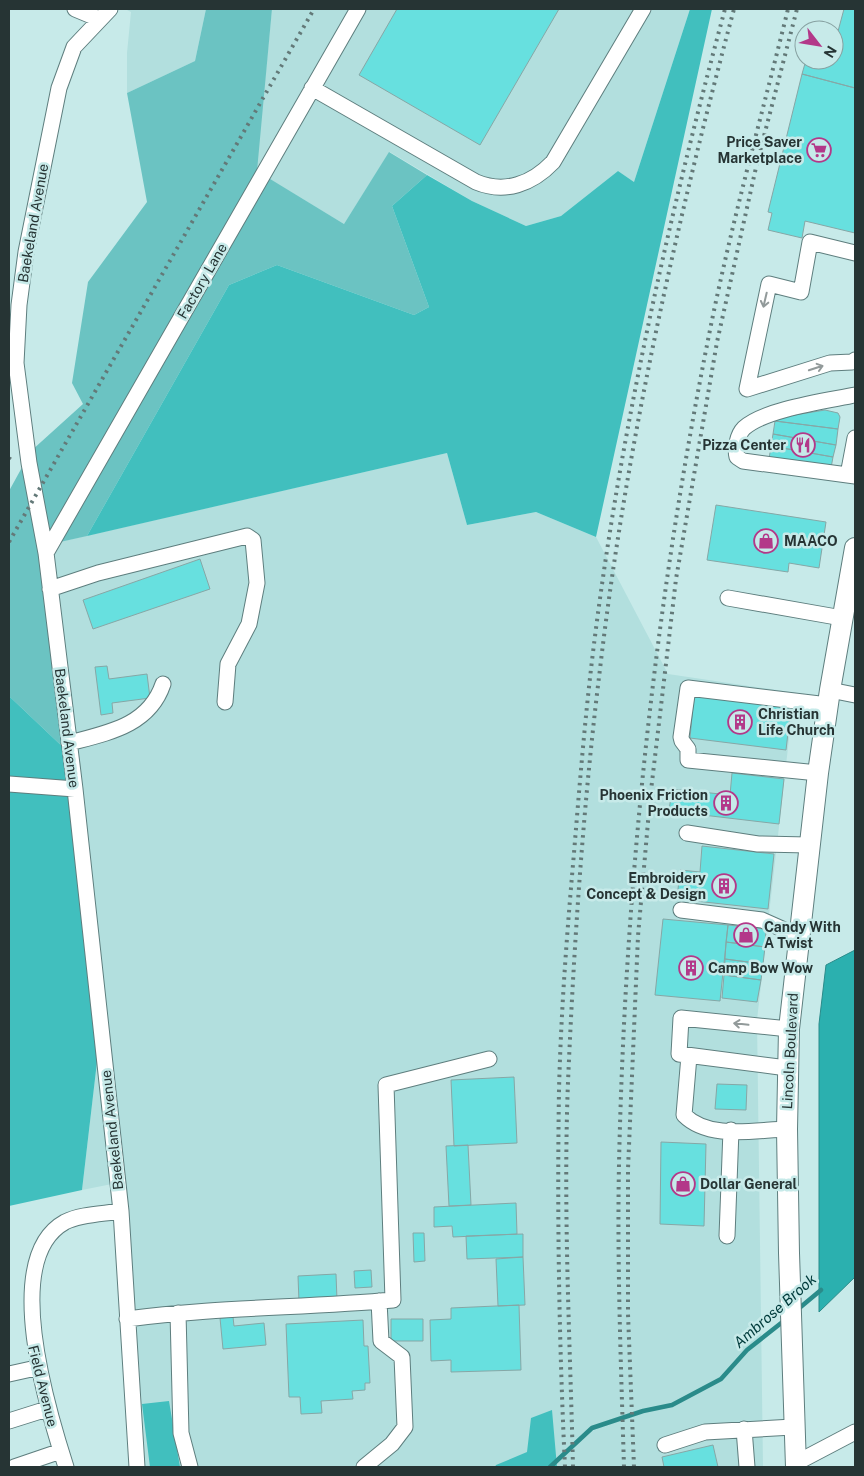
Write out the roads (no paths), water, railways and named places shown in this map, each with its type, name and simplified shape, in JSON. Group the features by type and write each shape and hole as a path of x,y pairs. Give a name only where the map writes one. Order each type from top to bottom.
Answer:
{"main road":[{"name":"Lincoln Boulevard","path":"796,1465 789,1290 787,1068 789,1029 808,845 829,698 855,548"}],"street":[{"path":"75,9 104,14"},
{"name":"Factory Lane","path":"46,553 358,9"},
{"path":"312,88 486,187 513,186 534,178 554,162 643,9"},
{"name":"Baekeland Avenue","path":"104,14 74,47 59,88 26,252 13,364 16,418 46,553 75,789 121,1211 137,1467"},
{"path":"855,253 810,242 801,292 769,284 747,389 830,363 852,362 855,360"},
{"path":"855,395 772,413 745,427 740,432 735,451 737,457 743,461 852,476 855,438"},
{"path":"50,589 98,574 247,536 253,540 257,583 249,624 228,664 225,702"},
{"path":"728,598 842,618"},
{"path":"69,743 116,730 138,718 158,700 163,684"},
{"path":"818,773 688,760 688,749 682,742 681,737 688,688 787,700 855,695"},
{"path":"9,784 75,789"},
{"path":"687,833 758,844 808,845"},
{"path":"681,910 762,920 798,936"},
{"path":"787,1068 679,1054 681,1018 789,1029"},
{"path":"689,1056 684,1116 694,1125 710,1130 787,1129"},
{"path":"127,1319 178,1313 393,1300 386,1085 489,1059"},
{"path":"727,1236 731,1130"},
{"name":"Field Avenue","path":"66,1467 36,1368 31,1335 30,1283 36,1254 42,1243 64,1222 121,1211"},
{"path":"364,1467 392,1444 405,1427 402,1357 381,1341 379,1301"},
{"path":"178,1313 181,1432 190,1467"},
{"path":"9,1374 36,1368"},
{"path":"9,1421 47,1409"},
{"path":"666,1445 705,1432 793,1427"},
{"path":"744,1429 746,1467"},
{"path":"796,1465 855,1432"},
{"path":"14,1467 61,1451"}],"waterway":[{"name":"Ambrose Brook","path":"797,1310 821,1290"},
{"name":"Ambrose Brook","path":"550,1467 592,1428 643,1411 672,1405 721,1379 747,1350 785,1320"}],"railway":[{"path":"9,542 314,9"},
{"path":"565,1467 559,1278 559,1090 567,942 588,692 615,502 646,336 683,171 725,9"},
{"path":"573,1467 566,1178 568,1082 580,875 594,720 611,585 624,502 655,336 692,172 734,9"},
{"path":"624,1467 619,1278 619,1164 622,1060 636,853 646,750 672,544 708,340 736,215 788,9"},
{"path":"634,1467 628,1314 628,1169 638,936 650,799 676,579 717,342 757,163 797,9"},
{"path":"9,459 11,454"}],"place":[{"name":"Price Saver Marketplace","path":"819,150"},
{"name":"Pizza Center","path":"803,445"},
{"name":"MAACO","path":"766,541"},
{"name":"Christian Life Church","path":"740,722"},
{"name":"Phoenix Friction Products","path":"726,803"},
{"name":"Embroidery Concept & Design","path":"724,886"},
{"name":"Candy With A Twist","path":"746,935"},
{"name":"Camp Bow Wow","path":"691,968"},
{"name":"Dollar General","path":"683,1184"}]}
